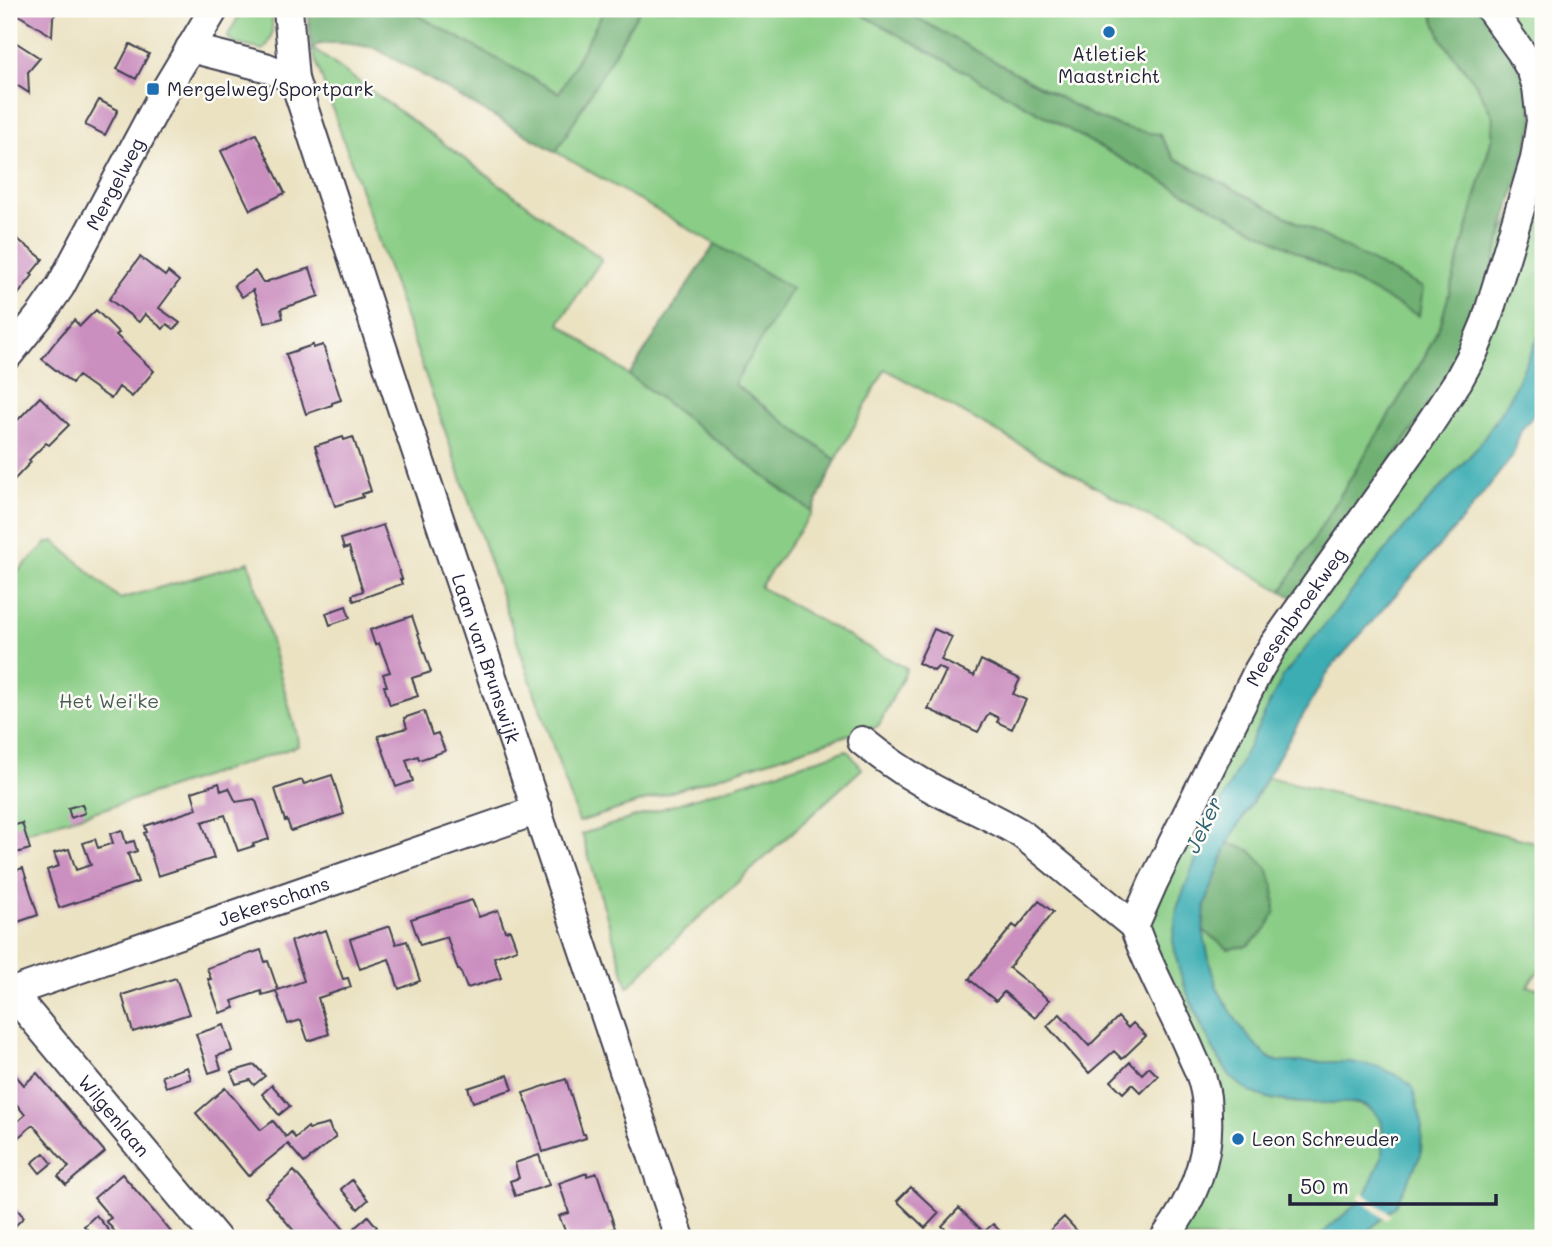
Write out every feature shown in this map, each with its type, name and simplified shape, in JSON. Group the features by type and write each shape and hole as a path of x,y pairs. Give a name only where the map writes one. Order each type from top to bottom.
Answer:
{"street":[{"name":"Mergelweg","path":"9,354 60,287 163,94 214,9"},
{"name":"Laan van Brunswijk","path":"288,9 294,79 680,1238"},
{"name":"Meesenbroekweg","path":"1134,926 1269,653 1417,443 1458,381 1480,338 1535,159 1541,121 1537,87 1532,72 1490,9"},
{"path":"190,48 265,66 294,79"},
{"path":"862,741 912,777 1023,835 1134,926 1144,955 1194,1058 1206,1098 1207,1143 1202,1169 1197,1185 1165,1238"},
{"name":"Jekerschans","path":"10,993 538,810"},
{"name":"Wilgenlaan","path":"10,993 216,1238"}],"green space":[{"path":"243,9 272,9 271,36 263,50 236,44 227,37"},
{"path":"308,9 406,9 559,93 605,9 640,9 556,152 375,48 334,43 311,47"},
{"path":"406,9 605,9 559,93"},
{"path":"640,9 852,9 1147,173 1423,288 1174,158 1159,134 1125,128 1093,116 901,9 1430,9 1442,40 1477,86 1493,117 1492,138 1441,323 1424,358 1282,591 885,369 836,460 734,384 791,288 556,152"},
{"path":"852,9 901,9 1093,116 1125,128 1159,134 1174,158 1423,288 1419,316 1147,173"},
{"path":"1430,9 1482,9 1522,68 1534,122 1471,341 1299,601 1282,591 1424,358 1441,323 1492,138 1493,117 1477,86 1442,40"},
{"path":"1500,9 1543,9 1543,82"},
{"path":"311,47 602,259 559,323 812,512 760,587 907,669 879,725 871,730 863,730 579,822"},
{"path":"1543,158 1543,327 1540,336 1508,401 1478,447 1403,529 1173,940 1179,968 1202,1027 1217,1056 1238,1083 1273,1100 1347,1103 1373,1111 1351,1062 1280,1062 1263,1053 1233,1016 1213,975 1203,930 1228,949 1250,851 1228,843 1268,777 1543,844 1543,965 1527,986 1543,989 1543,1238 1157,1238 1216,1117 1152,949 1147,916 1152,897"},
{"path":"715,244 792,288 734,384 836,460 812,512 629,375"},
{"name":"Het Wei'ke","path":"54,541 120,599 249,562 298,746 9,837 9,580 47,543"},
{"path":"847,750 862,769 683,932 628,987 582,834"},
{"path":"1228,843 1250,850 1267,868 1274,887 1275,912 1265,931 1247,946 1228,949 1203,930 1205,905"}],"water":[{"path":"1543,327 1543,404 1521,430 1513,455 1468,513 1330,669 1228,843 1205,905 1203,930 1218,990 1241,1028 1261,1051 1280,1062 1351,1062 1380,1067 1412,1086 1422,1122 1421,1155 1395,1206 1361,1238 1317,1238 1362,1199 1368,1188 1382,1157 1381,1120 1366,1106 1356,1103 1301,1103 1271,1099 1250,1092 1231,1077 1212,1047 1179,970 1173,940 1177,908 1206,833 1283,676 1403,529 1478,447 1508,401"}],"pier":[{"path":"1362,1192 1391,1215 1386,1220 1358,1198"}],"building":[{"path":"9,9 59,9 53,17 52,36"},
{"path":"9,38 40,58 28,72 29,93 9,80"},
{"path":"130,44 149,54 136,79 117,69"},
{"path":"99,100 118,110 105,135 85,125"},
{"path":"256,134 285,193 250,210 221,151"},
{"path":"16,238 43,259 10,305 14,308 9,316 9,248"},
{"path":"140,257 165,276 168,272 179,281 159,308 180,323 174,329 167,324 163,329 145,314 139,322 109,299"},
{"path":"310,268 319,296 281,309 283,318 265,323 253,290 242,297 234,285 255,271 263,282 268,282"},
{"path":"96,310 119,333 116,335 154,371 132,397 119,387 111,399 78,376 72,383 42,359 74,320 80,326"},
{"path":"313,345 313,348 323,345 341,400 306,414 286,354"},
{"path":"40,397 69,425 29,460 31,462 13,481 9,476 9,429"},
{"path":"343,437 344,440 353,437 371,491 362,494 363,497 335,506 315,446"},
{"path":"383,525 402,584 354,601 352,595 363,591 349,547 344,549 341,539"},
{"path":"346,606 350,618 330,625 326,613"},
{"path":"412,616 431,672 412,678 418,696 390,705 383,674 390,672 379,643 375,645 370,630"},
{"path":"934,629 952,637 941,660 974,676 981,660 1020,679 1013,694 1026,700 1012,729 997,722 999,718 989,713 978,732 928,709 946,671 938,667 934,671 918,663"},
{"path":"424,711 432,735 438,733 445,751 419,760 418,756 406,760 413,781 396,787 378,736 407,728 404,718"},
{"path":"332,775 344,814 291,831 275,789 302,780 304,784"},
{"path":"219,783 221,791 229,788 236,802 256,801 269,839 238,851 225,815 202,822 214,858 158,876 144,833 147,832 145,826 197,809 192,792"},
{"path":"82,804 85,813 71,818 68,808"},
{"path":"22,823 30,849 16,853 9,827"},
{"path":"122,830 126,843 134,841 137,851 128,854 138,882 59,908 47,870 59,866 54,853 69,849 76,870 91,865 83,843 95,839 98,848 113,843 110,834"},
{"path":"23,868 38,915 9,925 9,872"},
{"path":"472,900 479,917 498,910 505,931 510,930 517,949 494,957 501,978 467,988 447,937 420,945 411,919"},
{"path":"1039,901 1053,912 1009,968 1049,1000 1035,1018 1004,992 996,1001 969,979 1013,925 1017,928"},
{"path":"390,926 396,944 407,941 420,981 399,989 389,959 360,969 350,939"},
{"path":"326,930 343,979 348,978 351,987 318,998 329,1034 308,1041 301,1020 288,1024 276,991 262,995 261,991 232,1001 235,1008 220,1013 207,968 261,950 265,962 268,961 278,990 304,981 291,941"},
{"path":"176,978 189,1014 133,1032 122,995"},
{"path":"1060,1014 1089,1046 1118,1017 1128,1028 1133,1023 1146,1036 1122,1059 1114,1051 1089,1073 1047,1026"},
{"path":"224,1025 232,1051 217,1056 221,1069 209,1073 196,1034"},
{"path":"1130,1062 1142,1074 1149,1067 1158,1076 1141,1093 1132,1084 1123,1093 1111,1081"},
{"path":"255,1065 265,1076 254,1085 250,1080 236,1084 231,1072"},
{"path":"187,1067 191,1079 166,1087 162,1076"},
{"path":"11,1070 24,1085 37,1073 105,1152 66,1185 58,1176 69,1167 33,1125 9,1145 9,1129 25,1115 17,1105 9,1112"},
{"path":"508,1075 513,1089 473,1102 468,1088"},
{"path":"566,1079 586,1138 543,1152 523,1093"},
{"path":"272,1085 290,1106 279,1115 262,1094"},
{"path":"225,1088 261,1130 273,1121 286,1137 291,1132 295,1138 308,1127 309,1129 329,1124 336,1137 304,1163 288,1144 248,1176 196,1113"},
{"path":"44,1153 52,1163 40,1173 32,1163"},
{"path":"539,1155 549,1185 515,1196 510,1181 519,1178 515,1163"},
{"path":"294,1171 348,1234 343,1238 300,1238 265,1197"},
{"path":"587,1173 587,1176 597,1173 615,1228 592,1238 568,1238 559,1216 569,1213 559,1183"},
{"path":"122,1174 176,1238 120,1238 106,1221 111,1218 94,1198"},
{"path":"352,1180 368,1200 358,1209 341,1189"},
{"path":"911,1187 939,1213 925,1228 897,1201"},
{"path":"14,1206 24,1217 9,1232 9,1211"},
{"path":"959,1208 990,1238 955,1238 942,1226"},
{"path":"96,1215 111,1233 105,1238 95,1238 84,1226"},
{"path":"368,1216 377,1227 363,1238 356,1238 350,1232"},
{"path":"1064,1217 1081,1235 1078,1238 1042,1238"},
{"path":"993,1224 1002,1233 997,1238 986,1230"},
{"path":"17,1231 23,1238 9,1238"}],"place":[{"name":"Atletiek Maastricht","path":"1109,32"},
{"name":"Mergelweg/Sportpark","path":"153,89"},
{"name":"Leon Schreuder","path":"1238,1139"}],"water label":[{"name":"Jeker","path":"1204,825"}]}
